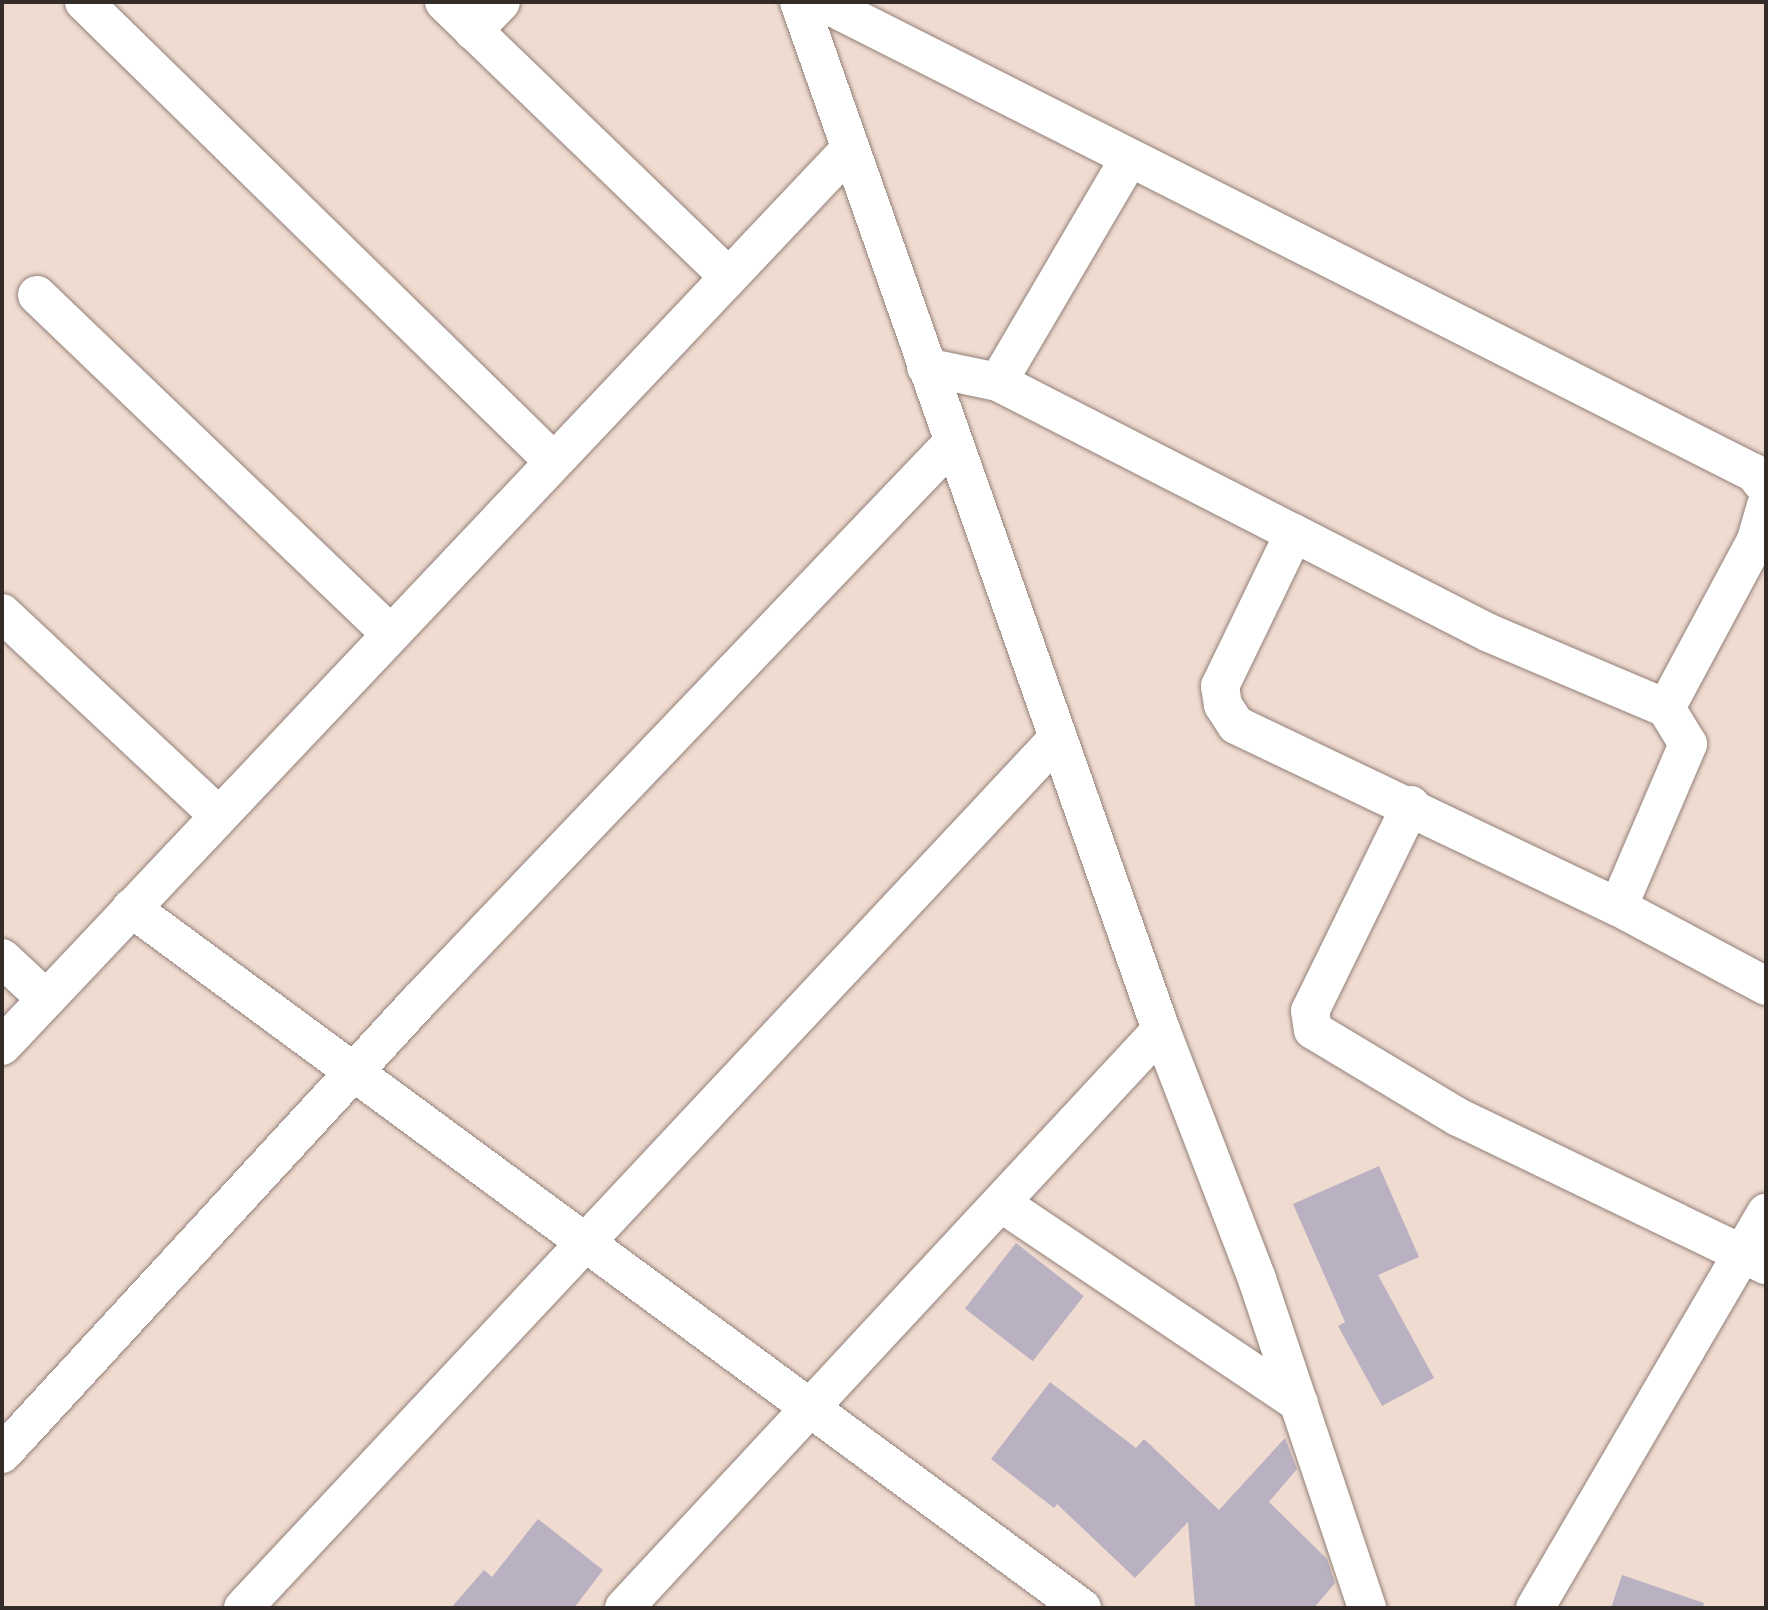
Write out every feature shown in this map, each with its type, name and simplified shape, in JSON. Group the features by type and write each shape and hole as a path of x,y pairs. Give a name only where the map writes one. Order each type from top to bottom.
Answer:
{"street":[{"path":"84,2 552,460"},
{"path":"444,2 728,276"},
{"path":"473,31 501,2"},
{"path":"799,2 1161,1030 1299,1403 1367,1608"},
{"path":"822,2 1754,473 1766,488"},
{"path":"2,1046 388,632 850,149"},
{"path":"998,382 1129,159"},
{"path":"37,295 388,632"},
{"path":"926,367 998,382 1489,633 1666,708 1688,744 1618,907"},
{"path":"2,1454 353,1073 953,442"},
{"path":"1666,708 1756,540 1766,506"},
{"path":"1294,533 1220,686 1223,705 1236,725 1411,805 1618,907 1766,986"},
{"path":"2,613 218,815"},
{"path":"243,1608 1058,738"},
{"path":"1411,805 1310,1011 1313,1030 1327,1044 1458,1117 1755,1258"},
{"path":"131,908 353,1073 588,1239 1082,1608"},
{"path":"2,958 46,999"},
{"path":"624,1608 807,1405 1001,1203 1161,1030"},
{"path":"1001,1203 1299,1403"},
{"path":"1535,1608 1755,1258 1766,1213"}],"building":[{"path":"1379,1166 1419,1257 1378,1275 1434,1378 1382,1406 1338,1326 1345,1322 1293,1204"},
{"path":"1016,1243 1084,1296 1033,1361 965,1308"},
{"path":"1050,1382 1136,1448 1144,1439 1219,1510 1285,1438 1297,1469 1269,1502 1327,1559 1335,1583 1314,1608 1195,1608 1188,1522 1135,1578 1057,1504 1054,1508 991,1459"},
{"path":"538,1519 603,1570 574,1608 451,1608 484,1570 492,1577"},
{"path":"1622,1575 1704,1603 1703,1608 1611,1608"}]}
